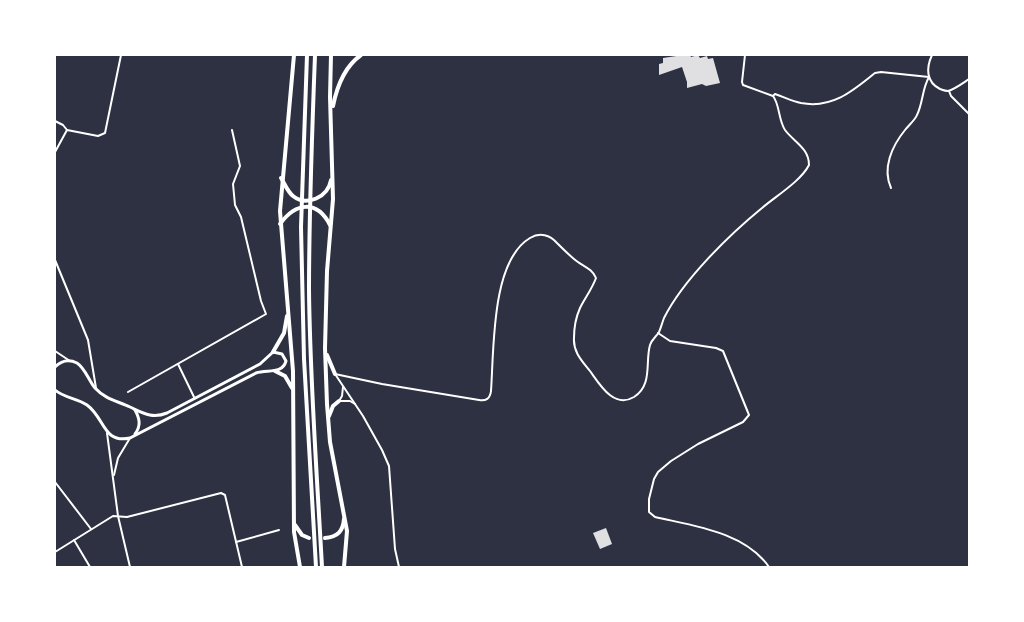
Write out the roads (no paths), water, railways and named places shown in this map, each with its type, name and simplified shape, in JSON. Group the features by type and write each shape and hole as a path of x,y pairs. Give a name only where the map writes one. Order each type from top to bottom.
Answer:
{"highway":[{"path":"294,55 282,178 280,224 294,391 294,534 300,567"},
{"path":"308,55 301,227 304,359 316,567"},
{"path":"315,55 309,226 309,292 322,567"},
{"path":"331,55 330,96 332,110 333,199 327,272 325,348 329,425 347,539 344,567"},
{"path":"332,110 340,80 361,55"},
{"path":"282,178 289,191 297,198 306,200 315,199 322,195 330,184 332,175"},
{"path":"280,224 295,209 307,206 315,208 323,214 331,226"},
{"path":"273,352 285,331 288,308"},
{"path":"325,348 335,374"},
{"path":"275,370 287,379 294,391"},
{"path":"329,425 331,410 334,404 339,401"},
{"path":"326,538 335,536 341,531 344,514"},
{"path":"294,523 301,533 309,538"}],"main road":[{"path":"55,367 61,362 70,361 80,365 97,390 110,400 146,415 161,415 260,364 273,352 282,354 286,360 284,367 259,372 130,438 116,439 108,432 97,414 88,406 75,398 55,395"},
{"path":"55,390 61,395"},
{"path":"135,410 140,424 135,435"}],"street":[{"path":"55,121 63,125 67,130 98,136 105,133 121,55"},
{"path":"745,55 742,82 745,86 773,96 775,94 803,103 815,104 842,98 875,73 929,77"},
{"path":"932,55 928,69 930,82 936,87 949,91 969,79"},
{"path":"891,188 888,181 888,159 903,132 917,115 925,83 929,77"},
{"path":"949,91 951,96 969,114"},
{"path":"335,374 479,400 487,399 491,391 498,300 510,259 521,244 536,235 543,234 553,239 568,254 592,270 596,278 579,310 574,339 578,355 606,393 623,400 631,398 640,392 647,376 650,345 684,287 725,240 800,177 810,165 807,154 784,129 776,100 773,96"},
{"path":"55,152 67,130"},
{"path":"128,392 266,314 261,301 241,217 235,205 233,184 240,166 232,130"},
{"path":"55,260 88,340 97,390"},
{"path":"658,333 664,339 670,341 716,348 723,351 749,415 743,422 698,444 671,461 658,472 654,477 649,499 649,512 656,517 716,532 737,540 753,549 769,567"},
{"path":"55,351 70,361"},
{"path":"178,364 195,398"},
{"path":"335,374 357,405 389,466 395,546 399,567"},
{"path":"342,384 343,393 339,401 347,401 357,405"},
{"path":"108,432 118,516 130,567"},
{"path":"113,477 118,458 130,438"},
{"path":"55,482 91,529"},
{"path":"55,552 113,516 126,517 221,493 225,495 242,567"},
{"path":"236,542 279,530"},
{"path":"74,540 90,567"}]}
